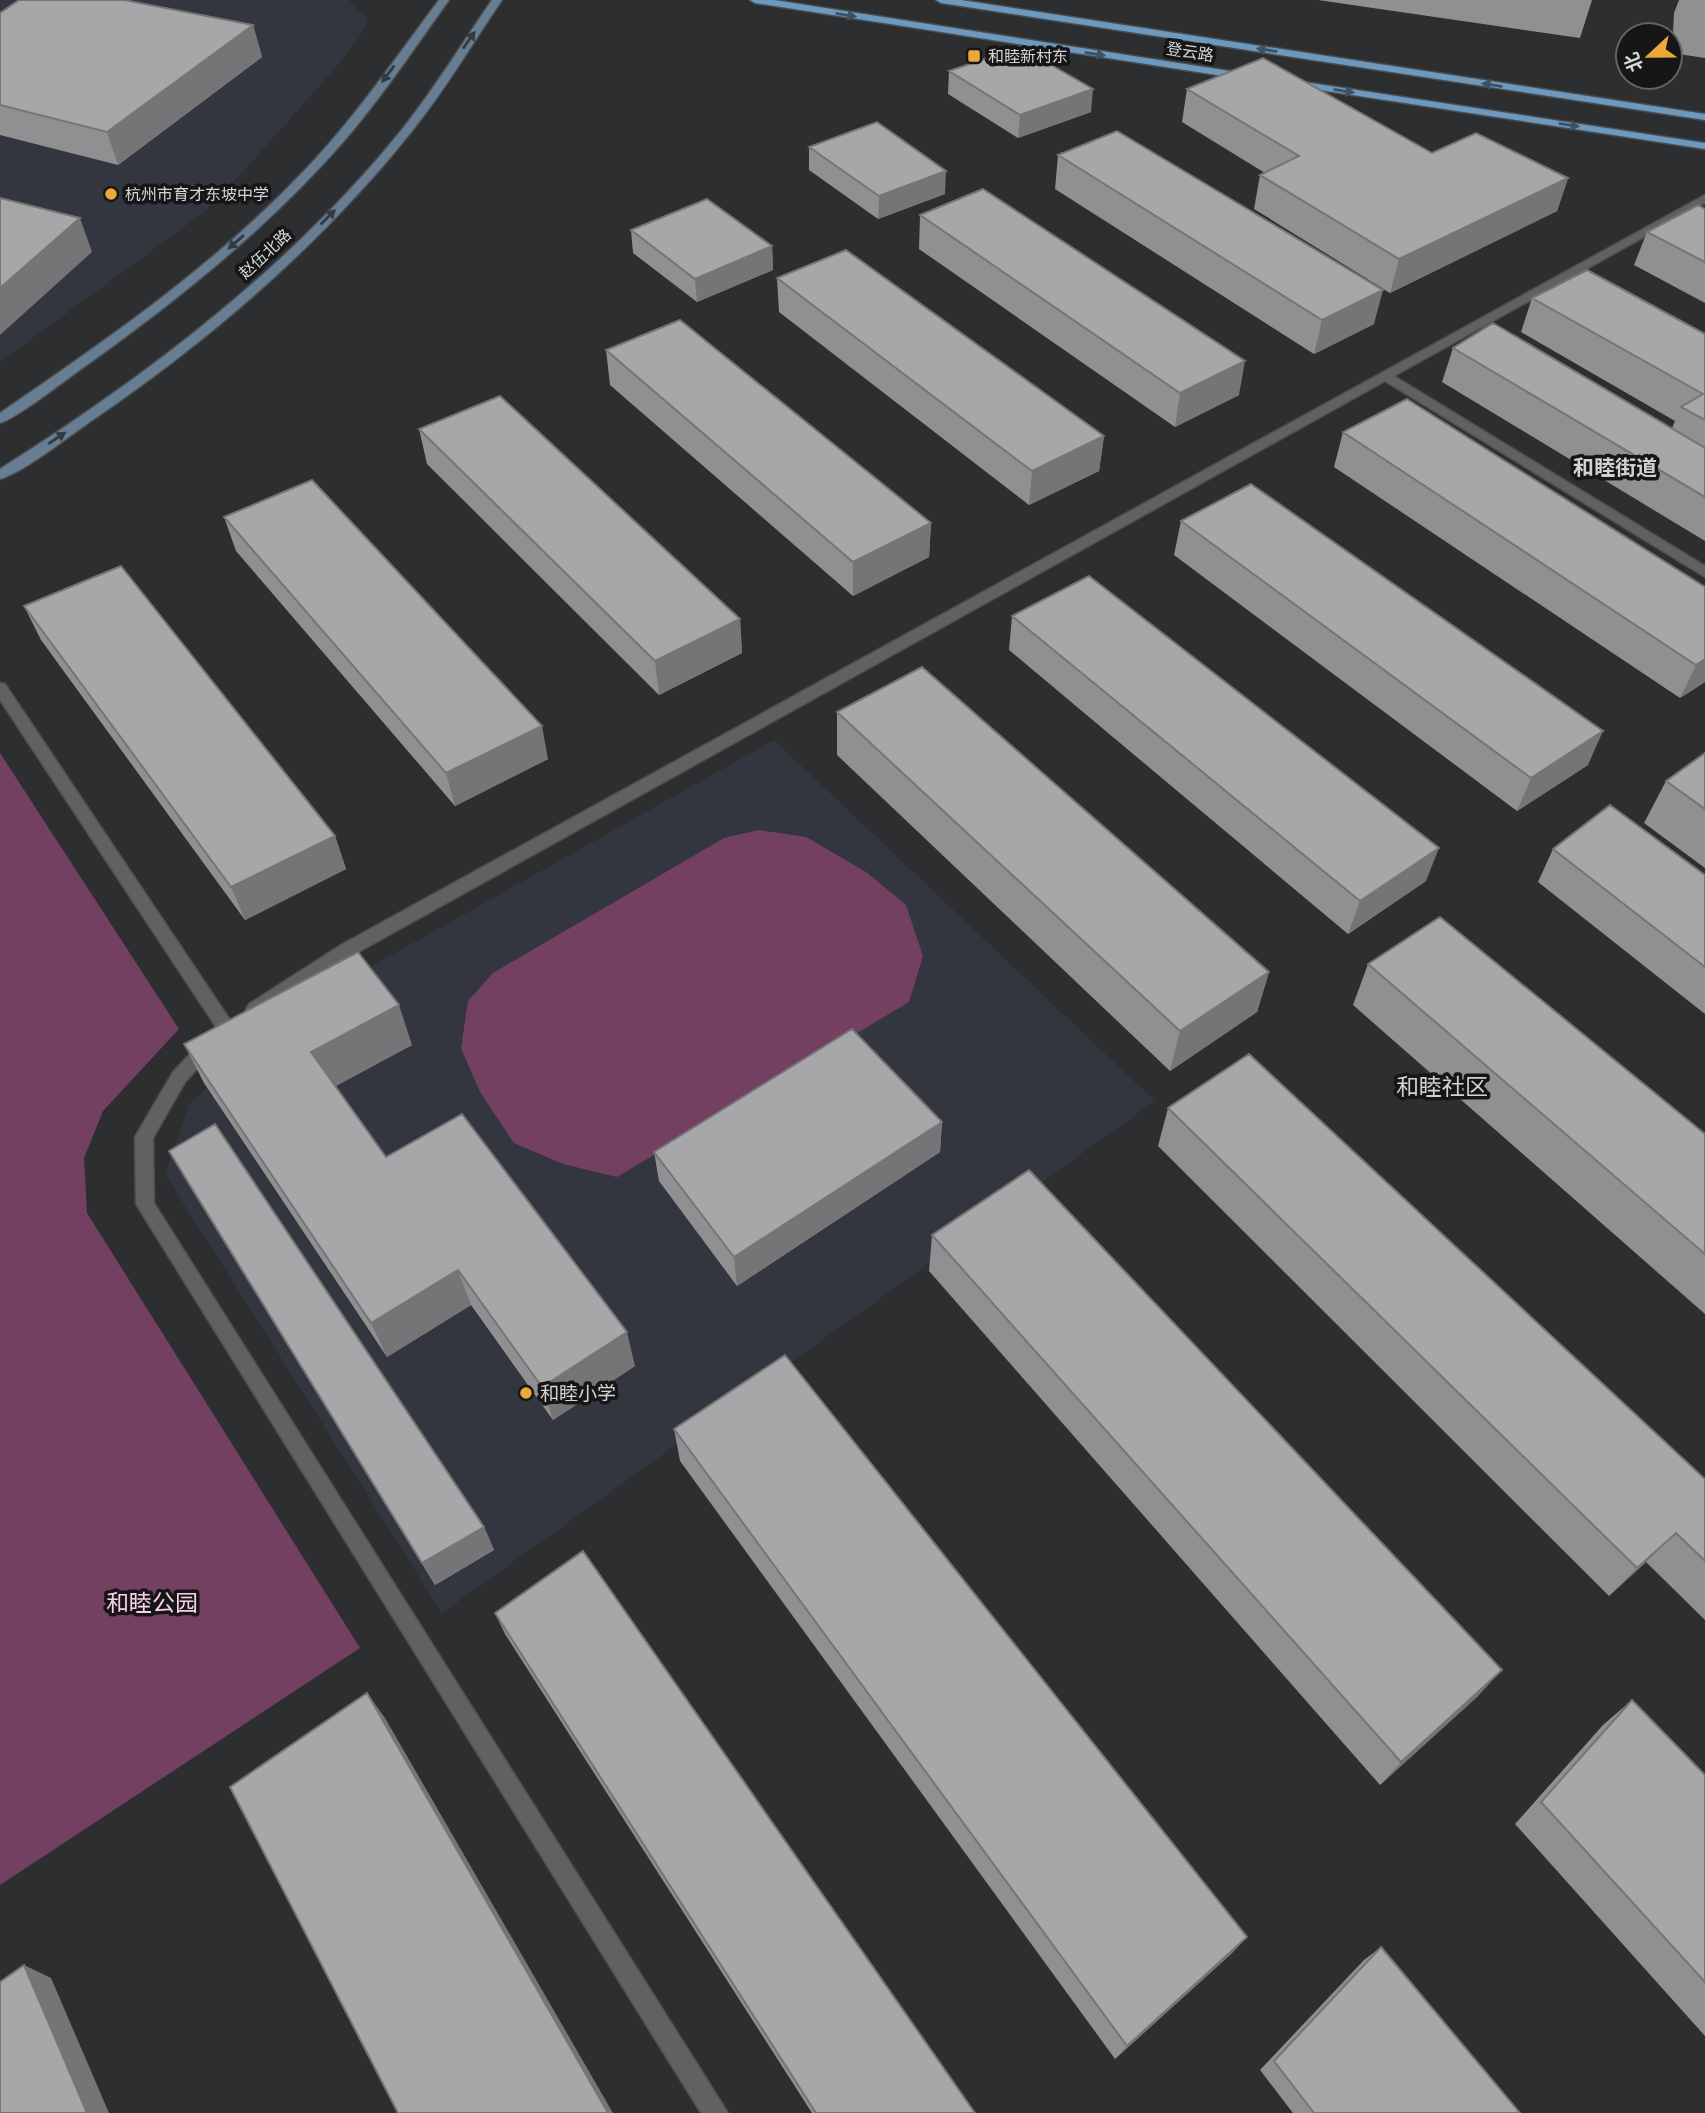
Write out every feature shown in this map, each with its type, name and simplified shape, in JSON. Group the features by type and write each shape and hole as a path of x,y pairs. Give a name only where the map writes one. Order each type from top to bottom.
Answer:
{"main road":[{"name":"赵伍北路","path":"0,419 127,333 260,221 342,135 444,0"},
{"name":"赵伍北路","path":"0,475 121,395 227,310 309,236 408,128 497,0"},
{"name":"登云路","path":"755,0 1256,78"},
{"name":"登云路","path":"941,0 1705,117"},
{"path":"1283,82 1705,146"}],"street":[{"path":"716,2113 145,1204 144,1137 179,1077 226,1028 347,950 1705,198"},
{"path":"1384,375 1705,572"},
{"path":"0,688 226,1028"}],"shaded area":[{"name":"杭州市育才东坡中学","path":"0,0 349,0 368,20 358,39 330,74 203,213 0,362"},
{"name":"和睦小学","path":"774,740 1155,1101 442,1613 165,1174 190,1103 303,1005"}],"green space":[{"name":"和睦公园","path":"0,753 179,1029 103,1111 84,1158 87,1213 360,1648 0,1885"},
{"path":"759,830 806,837 866,872 906,905 923,956 909,1002 617,1177 563,1164 514,1143 480,1092 461,1048 468,1001 493,973 724,838"}],"building":[{"path":"19,0 124,0 253,25 107,132 0,105 0,13"},
{"path":"1020,47 1093,89 1020,115 949,71"},
{"path":"1263,58 1432,153 1476,133 1568,178 1399,259 1260,175 1299,156 1187,89"},
{"path":"877,122 946,171 879,196 809,147"},
{"path":"1117,131 1383,290 1322,320 1058,155"},
{"path":"983,189 1245,361 1180,393 920,215"},
{"path":"0,198 80,218 0,288"},
{"path":"707,199 772,246 695,279 631,230"},
{"path":"1698,205 1705,209 1705,262 1647,232"},
{"path":"846,250 1104,436 1032,471 777,278"},
{"path":"1587,270 1705,334 1705,420 1681,407 1703,394 1532,298"},
{"path":"680,320 931,523 853,562 606,350"},
{"path":"1493,323 1705,448 1705,497 1453,348"},
{"path":"500,396 740,619 655,661 419,429"},
{"path":"1407,399 1705,587 1705,659 1696,665 1343,432"},
{"path":"312,480 542,726 446,773 224,517"},
{"path":"1251,484 1603,731 1531,778 1181,521"},
{"path":"121,566 335,836 231,887 24,606"},
{"path":"1089,576 1439,848 1360,901 1012,616"},
{"path":"922,667 1269,972 1180,1031 837,712"},
{"path":"1705,753 1705,809 1666,781"},
{"path":"1610,805 1705,875 1705,967 1553,849"},
{"path":"1440,917 1705,1134 1705,1254 1368,964"},
{"path":"358,952 399,1005 311,1052 386,1157 462,1114 627,1332 542,1387 458,1270 371,1323 184,1044"},
{"path":"852,1029 942,1122 734,1257 654,1152"},
{"path":"1249,1054 1705,1479 1705,1561 1676,1533 1637,1568 1168,1108"},
{"path":"215,1124 484,1527 422,1563 169,1151"},
{"path":"1029,1170 1502,1670 1401,1762 932,1235"},
{"path":"785,1355 1247,1937 1127,2046 674,1429"},
{"path":"583,1551 975,2113 816,2113 495,1613"},
{"path":"367,1693 608,2113 398,2113 230,1787"},
{"path":"1632,1700 1705,1775 1705,1982 1541,1802"},
{"path":"1381,1947 1520,2113 1314,2113 1274,2061"},
{"path":"24,1965 87,2113 0,2113 0,1982"}],"place":[{"name":"和睦新村东","path":"974,56"},
{"name":"杭州市育才东坡中学","path":"111,194"},
{"name":"和睦小学","path":"526,1393"}],"district":[{"name":"和睦街道","path":"1615,467"},
{"name":"和睦社区","path":"1442,1087"}]}
